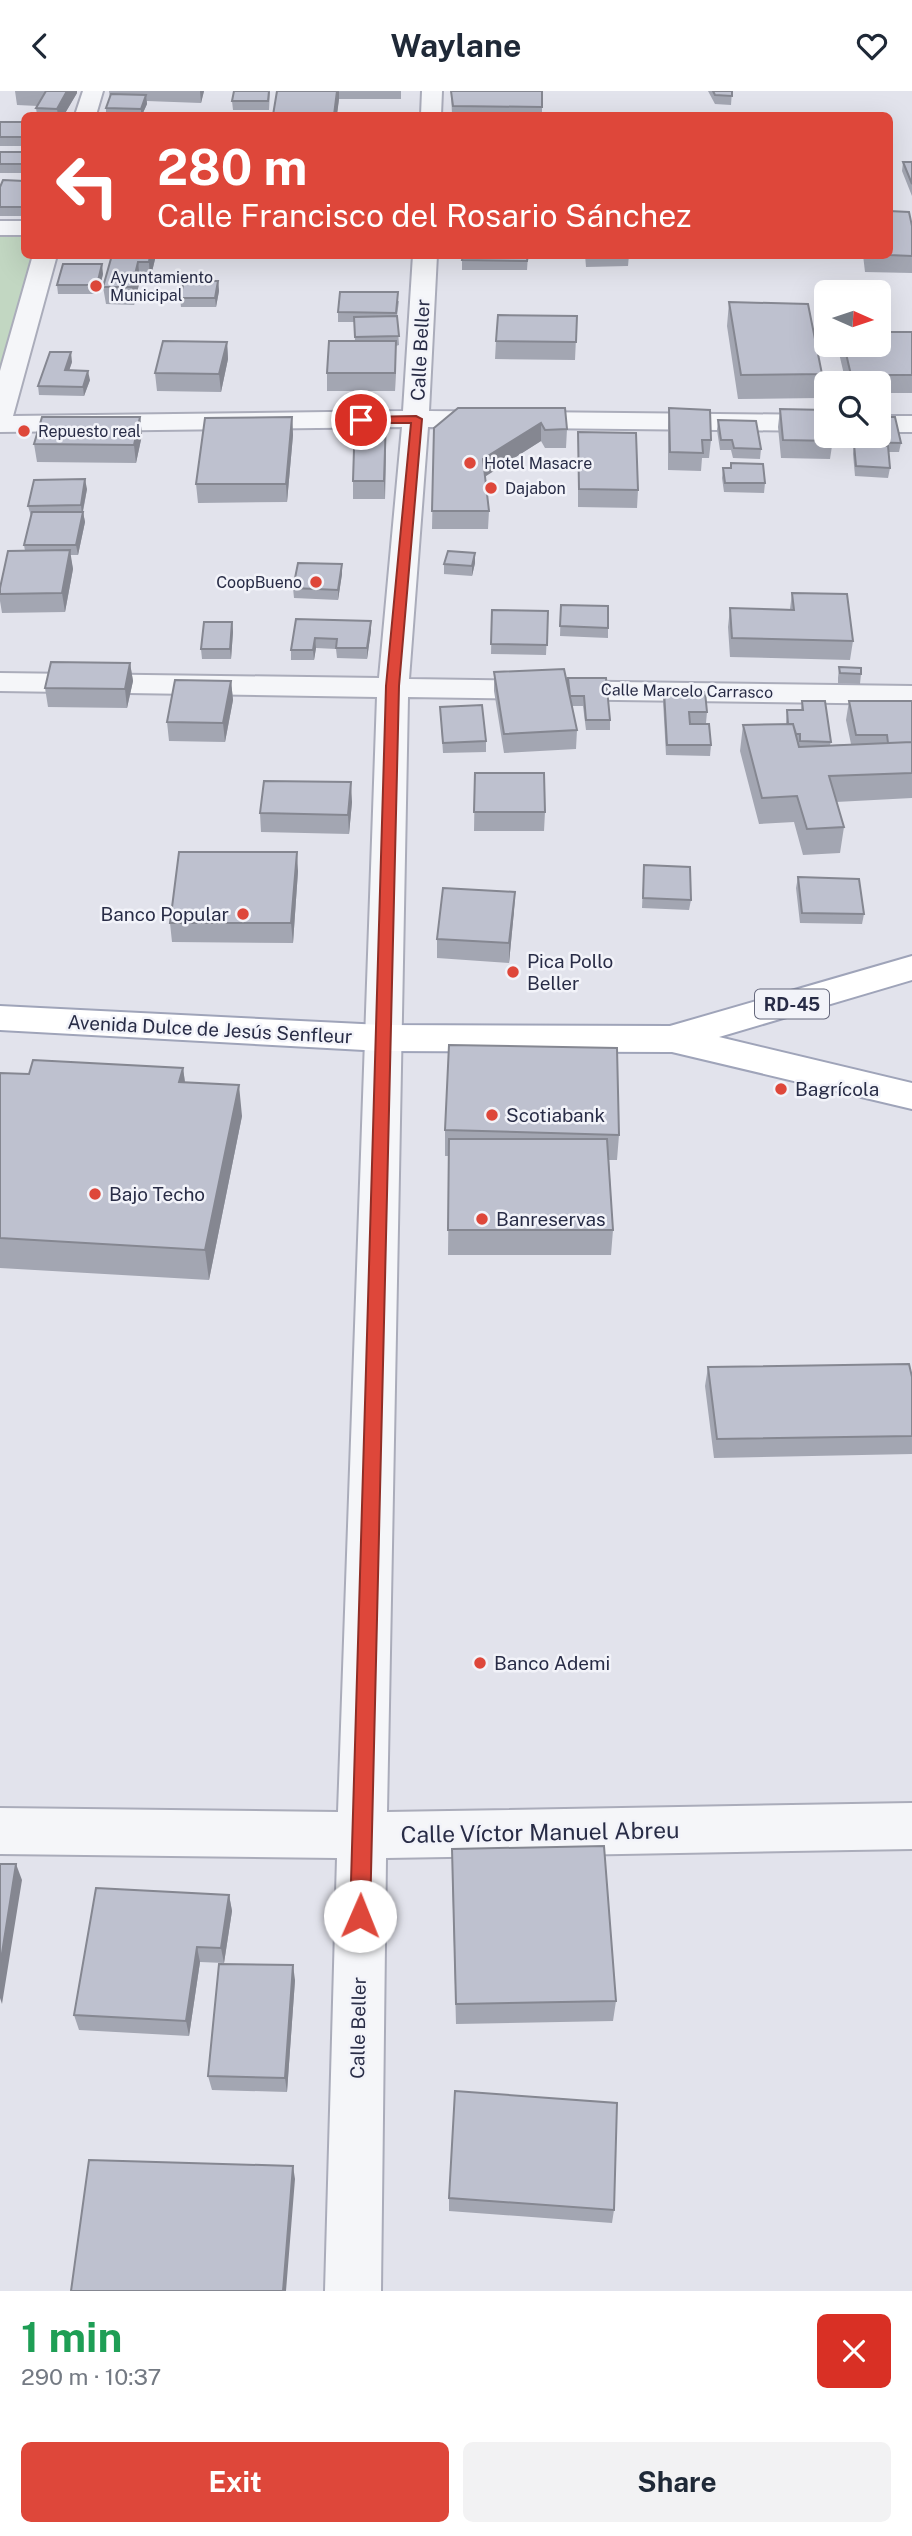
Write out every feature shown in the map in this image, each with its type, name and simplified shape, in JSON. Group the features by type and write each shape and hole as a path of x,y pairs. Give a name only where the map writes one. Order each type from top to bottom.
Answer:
{"main road":[{"name":"Avenida Dulce de Jesús Senfleur","path":"672,1039 912,968"},
{"name":"Avenida Dulce de Jesús Senfleur","path":"0,1018 382,1038 672,1039 912,1096"}],"street":[{"path":"87,112 93,91"},
{"path":"431,112 432,91"},
{"path":"0,227 21,228"},
{"path":"0,417 44,259"},
{"name":"Calle Beller","path":"353,2291 362,1835 393,686 416,419 425,259"},
{"path":"0,424 416,419 814,423"},
{"path":"891,423 912,424"},
{"name":"Calle Marcelo Carrasco","path":"0,682 912,695"},
{"name":"Calle Víctor Manuel Abreu","path":"0,1831 362,1835 912,1826"}],"green space":[{"path":"0,225 21,225 21,259 34,259 0,376"}],"building":[{"path":"46,91 67,91 57,109 36,108"},
{"path":"234,91 269,91 268,101 232,101"},
{"path":"277,91 337,91 334,112 274,112"},
{"path":"451,91 542,91 542,107 453,106"},
{"path":"713,91 732,91 732,96 715,95"},
{"path":"111,94 146,95 141,109 106,108"},
{"path":"0,122 21,122 21,137 0,137"},
{"path":"0,152 21,152 21,164 0,164"},
{"path":"903,162 912,162 912,184"},
{"path":"3,180 21,181 21,207 0,207 0,187"},
{"path":"893,211 909,212 912,256 893,255"},
{"path":"111,259 149,259 149,262 138,262 132,287 103,287"},
{"path":"462,259 527,259 527,261"},
{"path":"63,264 102,264 97,285 57,285"},
{"path":"184,281 218,281 215,298 180,298"},
{"path":"340,292 398,292 396,313 338,312"},
{"path":"729,302 808,304 814,334 814,357 819,357 821,371 814,371 814,374 741,375"},
{"path":"498,315 577,316 576,342 496,341"},
{"path":"397,316 399,336 355,337 354,317"},
{"path":"891,332 912,332 912,375 891,375 891,371 850,371 847,357 891,357"},
{"path":"163,341 227,342 219,374 155,373"},
{"path":"329,341 396,341 395,373 327,373"},
{"path":"50,352 71,352 65,370 88,371 83,387 38,386"},
{"name":"Hotel Masacre","path":"458,408 565,408 567,429 545,430 541,423 483,459 489,511 432,511 434,428"},
{"path":"669,408 710,410 711,440 702,440 703,453 670,452"},
{"path":"780,409 814,410 814,441 783,440"},
{"path":"42,417 140,417 134,445 34,444"},
{"path":"292,417 286,484 196,484 205,418"},
{"path":"891,417 895,417 901,443 891,443"},
{"path":"355,418 386,418 384,481 353,481"},
{"path":"718,420 756,421 761,449 734,448 732,440 721,440"},
{"path":"578,432 636,433 638,490 579,489"},
{"path":"854,448 888,448 890,468 856,466"},
{"path":"731,463 763,464 765,483 725,483 723,468 731,468"},
{"path":"85,479 81,505 28,506 34,480"},
{"path":"32,512 83,512 76,545 24,545"},
{"path":"70,550 62,593 0,594 8,551"},
{"path":"448,551 475,553 472,566 444,564"},
{"path":"298,563 342,564 338,590 293,588"},
{"path":"792,593 847,594 853,641 732,638 730,608 794,610"},
{"path":"561,605 608,606 608,628 560,626"},
{"path":"492,610 548,611 547,645 491,644"},
{"path":"296,619 371,621 367,648 336,648 337,639 315,638 313,650 291,650"},
{"path":"204,622 232,622 230,649 201,649"},
{"path":"51,662 130,663 125,689 45,688"},
{"path":"839,667 861,668 861,674 840,673"},
{"path":"564,669 577,730 504,734 494,672"},
{"path":"568,678 606,678 610,720 586,720 584,696 570,696"},
{"path":"175,680 231,681 223,723 167,722"},
{"path":"664,691 705,692 707,712 689,712 690,724 709,724 711,745 667,745"},
{"path":"802,701 825,701 831,742 800,741 800,734 796,734 793,724 788,724 787,710 803,710"},
{"path":"849,701 912,701 912,742 888,743 887,735 856,735"},
{"path":"482,705 486,741 443,743 440,707"},
{"path":"793,724 799,747 912,742 912,773 829,776 844,827 807,829 797,796 762,798 743,725"},
{"path":"475,773 544,773 545,812 474,812"},
{"path":"264,781 351,782 348,815 260,813"},
{"path":"179,852 297,852 291,923 170,923"},
{"path":"644,865 690,867 691,900 643,898"},
{"path":"798,877 859,879 864,914 802,913"},
{"path":"443,888 515,892 509,943 437,939"},
{"path":"449,1045 617,1048 619,1135 445,1130"},
{"path":"33,1060 183,1068 179,1082 239,1085 205,1250 0,1238 0,1073 29,1074"},
{"path":"449,1139 607,1139 613,1230 448,1230"},
{"path":"909,1364 912,1377 912,1436 717,1439 708,1367"},
{"path":"604,1846 616,2001 456,2004 452,1849"},
{"path":"0,1864 16,1864 0,1966"},
{"path":"96,1888 229,1895 221,1948 197,1947 186,2021 74,2015"},
{"path":"219,1964 293,1965 285,2078 208,2076"},
{"path":"455,2091 617,2103 614,2210 449,2198"},
{"path":"89,2160 293,2166 283,2291 71,2291"}],"place":[{"name":"Ayuntamiento Municipal","path":"96,286"},
{"name":"Repuesto real","path":"24,431"},
{"name":"Hotel Masacre","path":"470,463"},
{"name":"Dajabon","path":"491,488"},
{"name":"CoopBueno","path":"316,582"},
{"name":"Banco Popular","path":"243,914"},
{"name":"Pica Pollo Beller","path":"513,972"},
{"name":"Bagrícola","path":"781,1089"},
{"name":"Scotiabank","path":"492,1115"},
{"name":"Bajo Techo","path":"95,1194"},
{"name":"Banreservas","path":"482,1219"},
{"name":"Banco Ademi","path":"480,1663"}],"route":[{"path":"360,1916 393,686 416,419 361,420"}]}
